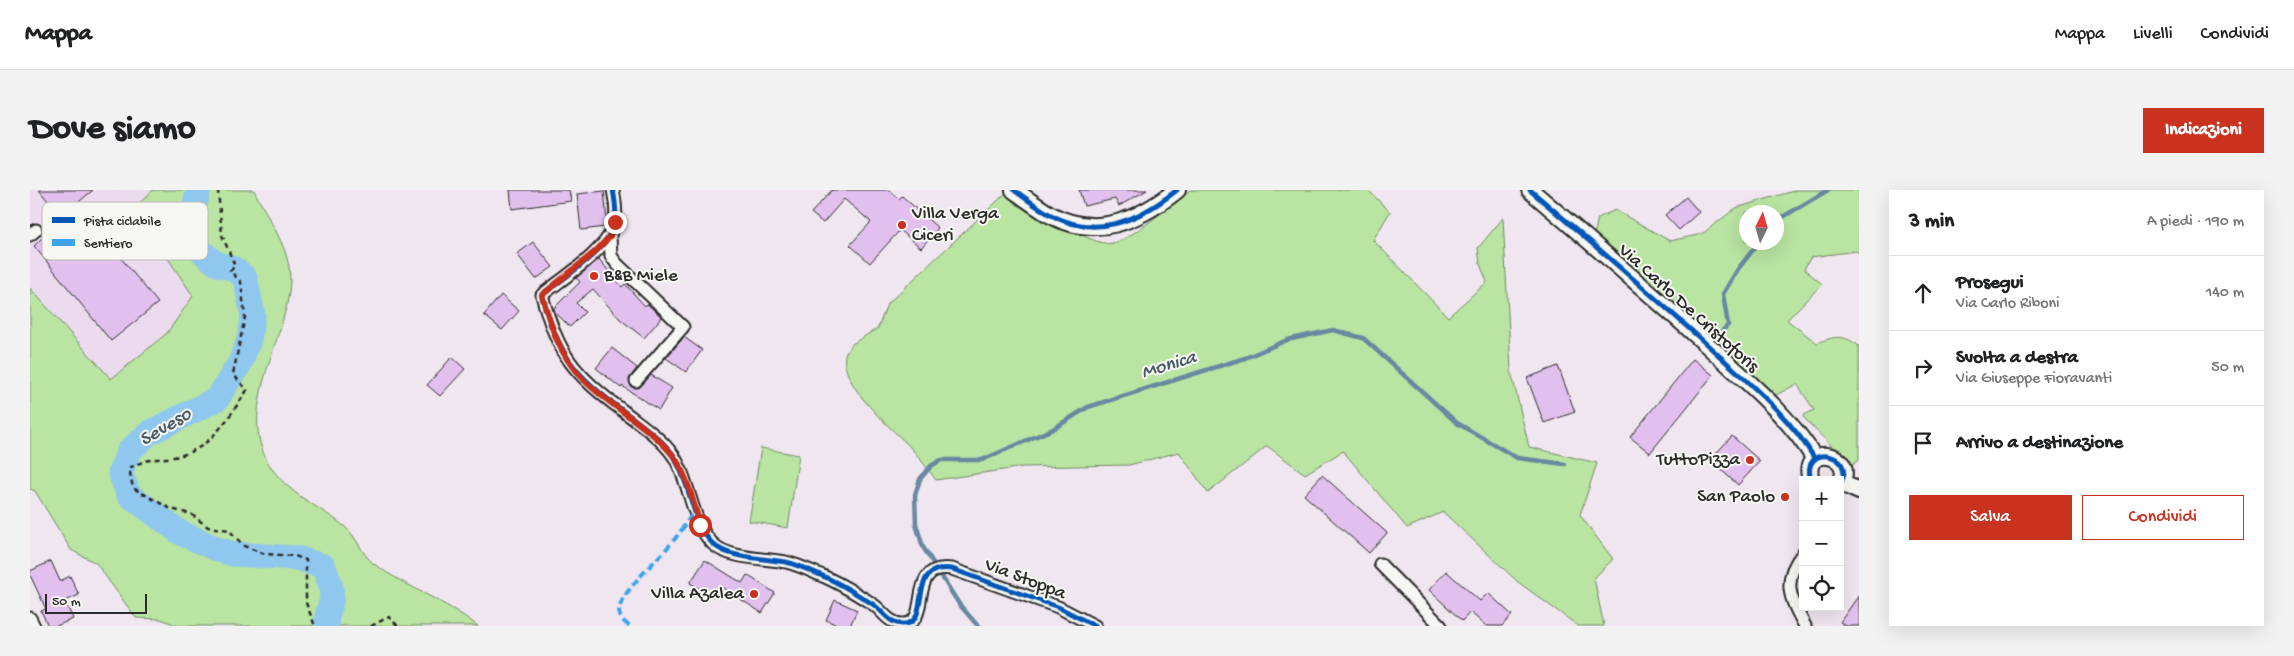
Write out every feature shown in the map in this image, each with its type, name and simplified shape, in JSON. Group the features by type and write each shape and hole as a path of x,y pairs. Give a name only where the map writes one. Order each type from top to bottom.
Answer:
{"main road":[{"path":"1014,190 1050,215 1092,228 1118,224 1141,216 1168,193"},
{"name":"Via Carlo De Cristoforis","path":"1530,190 1653,295 1782,414 1805,442 1815,459"},
{"path":"1811,476 1810,468 1815,459 1820,456 1831,456 1841,462 1845,472 1844,476"},
{"path":"1844,484 1859,491"}],"street":[{"path":"613,190 615,222 610,236 611,256 683,327 636,381"},
{"name":"Via Stoppa","path":"610,236 596,251 542,295 548,316 563,354 581,378 650,431 672,455 688,486 700,525 714,545 725,552 788,562 827,578 874,604 892,622 903,624 913,620 918,613 922,583 930,574 942,568 952,569 1058,607 1095,626"},
{"path":"1799,560 1792,573 1791,601 1805,626"},
{"path":"1380,564 1441,626"},
{"path":"30,618 34,626"}],"path":[{"path":"218,190 222,235 235,266 230,271 241,282 245,317 233,375 247,390 222,426 207,441 189,453 169,458 148,460 129,468 133,488 171,509 191,514 208,527 230,530 244,546 265,554 295,556 306,561 306,603 315,626"},
{"path":"371,626 389,617 398,626"}],"shaded area":[{"path":"30,190 153,190 141,202 42,202 42,260 169,260 193,296 167,333 111,379 30,288"}],"green space":[{"path":"153,190 254,190 287,257 290,281 287,304 259,400 258,424 262,448 273,470 289,487 344,526 374,564 399,580 453,609 478,626 178,626 161,619 136,618 96,563 71,550 35,491 30,489 30,288 111,379 167,333 193,296 169,260 208,260 208,202 141,202"},
{"path":"1190,190 1368,190 1390,212 1373,240 1448,317 1487,282 1480,264 1478,248 1503,218 1511,371 1529,447 1597,463 1580,515 1613,559 1594,578 1604,626 1578,626 1518,582 1443,512 1407,528 1343,451 1305,474 1267,446 1208,493 1179,452 1129,465 1023,467 936,480 912,449 880,418 858,393 845,366 845,354 852,344 878,328 887,304 1008,191 1086,237 1099,242 1109,243 1120,241 1130,236"},
{"path":"1797,190 1859,190 1859,253 1856,251 1811,257 1804,269 1822,284 1787,320 1817,343 1839,337 1848,339 1859,346 1859,460 1851,466 1802,416 1814,410 1797,384 1776,395 1594,235 1598,218 1615,210 1670,241 1702,234 1739,207 1739,250 1784,250 1784,205 1746,205"},
{"path":"761,448 799,455 788,528 749,521"}],"building":[{"path":"39,190 93,190 79,202 49,202"},
{"path":"510,190 569,190 571,201 512,209"},
{"name":"Villa Verga Ciceri","path":"832,190 889,190 899,199 902,196 938,228 921,248 900,230 870,263 850,245 871,222 844,199 823,223 811,213"},
{"path":"1079,190 1147,190 1119,206 1115,199 1084,206"},
{"path":"604,191 607,221 605,227 581,230 577,194"},
{"path":"1686,197 1699,212 1679,230 1665,215"},
{"path":"42,238 42,256 34,246"},
{"path":"533,242 553,267 536,279 517,254"},
{"path":"599,259 622,287 625,284 645,306 647,304 662,317 644,338 620,319 593,289 576,303 585,312 570,327 555,312 554,308 580,282 576,278"},
{"path":"45,260 123,260 158,303 111,341"},
{"path":"501,295 519,311 502,330 484,315"},
{"path":"684,337 702,350 686,372 666,358"},
{"path":"612,348 637,368 629,379 631,387 639,388 651,375 672,388 659,410 622,386 621,388 596,368"},
{"path":"452,357 465,369 440,396 427,385"},
{"path":"1693,359 1713,375 1650,453 1630,437"},
{"path":"1558,366 1575,412 1544,423 1527,378"},
{"path":"1732,436 1760,461 1738,485 1710,460"},
{"path":"1322,475 1387,533 1369,553 1304,495"},
{"path":"705,560 742,583 747,575 775,593 762,613 720,586 713,597 690,583"},
{"path":"51,561 60,581 70,576 79,595 65,601 73,619 56,626 48,626 41,611 46,609 30,575 30,571"},
{"path":"1446,571 1480,601 1488,593 1512,615 1502,626 1486,626 1470,612 1462,621 1429,590"},
{"path":"1859,595 1859,626 1846,626 1840,622"},
{"path":"835,600 857,610 850,626 839,626 826,620"}],"waterway":[{"name":"Seveso","path":"196,202 198,190"},
{"path":"1784,216 1828,190"},
{"path":"1717,336 1728,325 1723,294 1738,269 1753,250"},
{"name":"Seveso","path":"208,257 215,263 234,269 245,278 253,315 249,340 240,363 217,399 149,433 129,451 120,473 129,495 179,532 233,554 296,558 323,566 332,593 327,626"},
{"name":"Monica","path":"978,626 959,604 923,547 916,524 915,495 920,479 931,466 941,460 982,460 1053,429 1088,407 1245,358 1287,340 1333,330 1363,338 1457,423 1517,458 1565,464"}],"marked path":[{"path":"629,626 622,620 619,613 625,596 639,577 672,543 695,510"}],"cycle path":[{"path":"613,190 616,209 615,221 612,231 605,242 585,262 542,295 554,333 561,348 580,374 605,397 656,437 673,455 684,477 695,514 713,544 728,553 786,562 811,571 855,593 897,623 911,622 917,615 928,575 937,569 952,569 1058,607 1095,626"},
{"path":"1014,190 1049,214 1066,222 1083,226 1100,226 1132,218 1177,190"},
{"path":"1530,190 1646,290 1755,389 1781,415 1805,443 1815,459"},
{"path":"1811,476 1810,468 1813,461 1820,457 1828,456 1836,459 1842,465 1843,476"}],"place":[{"name":"Villa Verga Ciceri","path":"902,225"},
{"name":"B&B Miele","path":"594,276"},
{"name":"TuttoPizza","path":"1750,460"},
{"name":"San Paolo","path":"1785,497"},
{"name":"Villa Azalea","path":"754,594"}],"route":[{"path":"615,222 610,236 596,251 542,295 563,354 581,378 650,431 672,455 688,486 700,525"}]}
